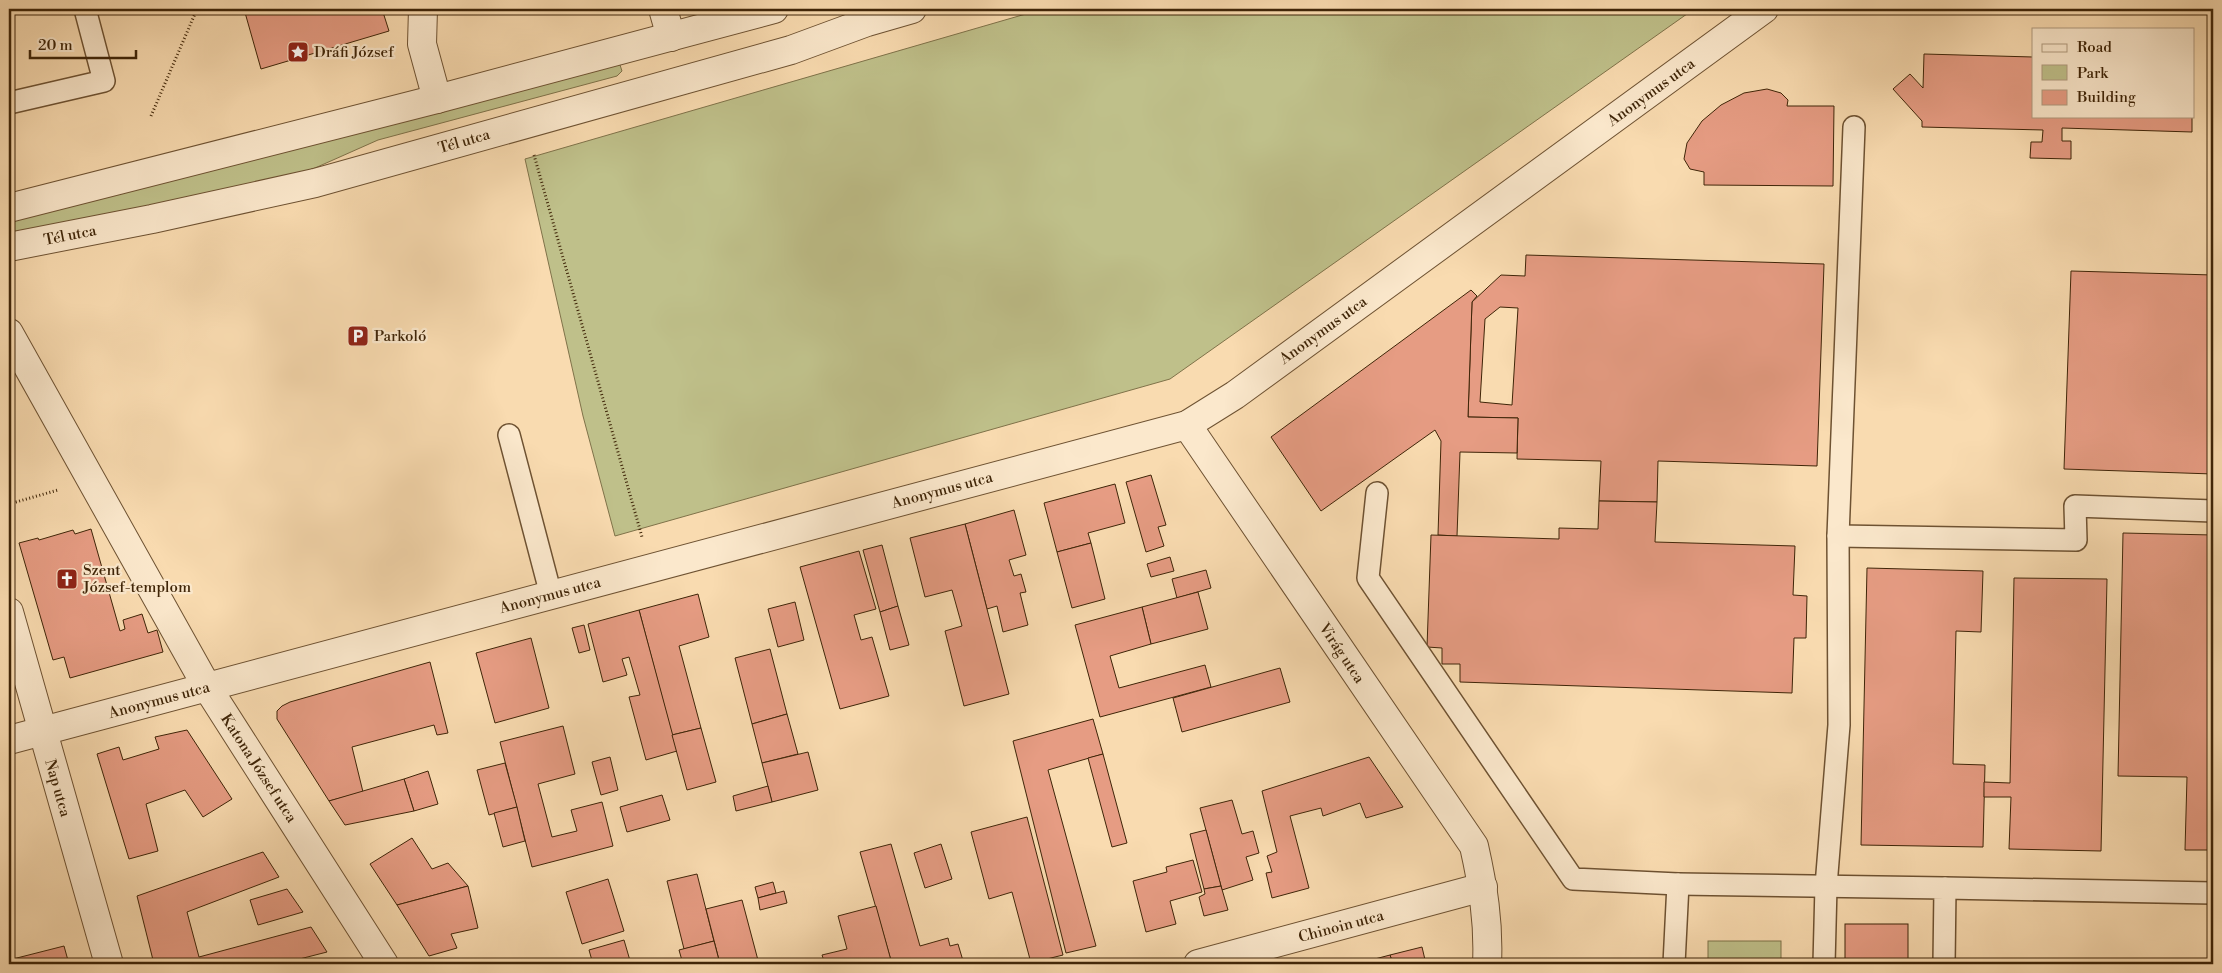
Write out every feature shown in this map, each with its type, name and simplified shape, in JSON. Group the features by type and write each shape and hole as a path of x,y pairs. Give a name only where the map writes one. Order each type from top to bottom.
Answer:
{"street":[{"path":"423,9 422,44 437,99"},
{"path":"663,9 682,79"},
{"path":"9,208 437,99 774,9"},
{"name":"Tél utca","path":"9,247 152,219 315,183 791,50 867,22 912,9"},
{"name":"Anonymus utca","path":"9,740 650,567 1188,425 1235,395 1764,9"},
{"name":"Katona József utca","path":"9,333 207,687 384,964"},
{"name":"Virág utca","path":"1188,425 1474,846 1483,887 1488,935 1487,964"},
{"name":"Nap utca","path":"9,612 109,964"},
{"name":"Chinoin utca","path":"1198,964 1483,887"}],"lane":[{"path":"9,103 104,81 85,9"},
{"path":"1824,964 1826,886 1839,726 1838,536 1854,127"},
{"path":"509,435 551,594"},
{"path":"1377,493 1368,578 1573,879 1678,884 2213,893"},
{"path":"1838,536 2076,540 2076,506 2213,511"},
{"path":"1674,964 1678,884"},
{"path":"1944,964 1945,888"}],"path":[{"path":"151,116 197,9"},
{"path":"533,150 650,567"},
{"path":"9,504 92,480"}],"green space":[{"path":"1043,9 1694,9 1170,379 615,536 583,416 525,159"},
{"path":"611,64 620,65 622,71 617,76 378,140 315,168 273,183 9,238 9,221"},
{"path":"1708,941 1781,941 1781,964 1708,964"}],"building":[{"path":"244,9 382,9 389,31 261,69"},
{"path":"1924,54 2032,57 2032,118 2192,118 2192,132 2062,128 2062,141 2071,141 2071,159 2030,158 2031,142 2042,142 2043,130 1922,127 1922,121 1893,89 1910,74 1923,88"},
{"path":"1767,89 1781,93 1788,100 1787,106 1834,106 1833,186 1704,185 1704,172 1690,169 1684,159 1687,143 1702,121 1721,105 1744,93"},
{"path":"1526,255 1824,264 1817,466 1658,461 1657,502 1599,501 1601,461 1517,459 1518,418 1468,417 1472,302 1501,275 1525,276","holes":["1500,307 1518,308 1512,405 1480,402 1485,319"]},
{"path":"2071,271 2213,275 2213,474 2064,469"},
{"path":"1471,290 1477,296 1472,302 1468,417 1518,418 1517,453 1460,452 1457,536 1438,535 1441,441 1435,430 1321,511 1271,437"},
{"path":"1151,475 1166,525 1158,527 1164,546 1146,552 1126,482"},
{"path":"1115,484 1125,523 1088,533 1091,543 1057,552 1044,503"},
{"path":"1599,501 1657,502 1655,542 1795,546 1793,595 1807,596 1806,638 1794,638 1792,693 1460,682 1460,664 1442,664 1442,648 1427,647 1431,535 1559,539 1559,528 1598,529"},
{"path":"1014,510 1026,555 1009,560 1014,576 1021,574 1026,592 1020,593 1028,625 1003,632 997,606 987,609 965,524"},
{"path":"965,524 1009,694 964,706 945,631 962,626 952,590 925,597 910,538"},
{"name":"Szent József-templom","path":"91,529 120,631 125,629 123,620 142,614 148,633 157,630 163,652 70,678 64,657 53,660 19,543 38,538 39,540 73,530 75,534"},
{"path":"2123,533 2213,535 2213,850 2185,850 2187,777 2118,776"},
{"path":"1091,543 1105,599 1072,608 1057,552"},
{"path":"882,545 898,606 880,612 863,550"},
{"path":"859,551 876,609 854,615 861,640 872,637 889,696 840,709 800,567"},
{"path":"1170,557 1174,571 1151,577 1147,564"},
{"path":"1867,568 1983,571 1981,632 1956,631 1953,764 1985,765 1983,847 1861,845"},
{"path":"1206,570 1211,588 1177,598 1172,579"},
{"path":"2014,578 2107,579 2101,851 2009,849 2011,797 1984,797 1984,782 2010,783"},
{"path":"1198,592 1208,629 1151,644 1142,607"},
{"path":"698,594 709,637 679,646 701,728 672,735 639,610"},
{"path":"795,602 804,640 778,647 768,609"},
{"path":"898,606 909,645 890,650 880,612"},
{"path":"1142,607 1151,644 1110,656 1119,688 1205,665 1211,687 1100,717 1075,625"},
{"path":"639,610 677,751 646,760 629,697 640,695 629,657 622,659 627,675 603,682 588,624"},
{"path":"584,625 590,650 579,653 572,628"},
{"path":"531,638 549,708 495,723 476,653"},
{"path":"770,649 787,714 752,724 735,658"},
{"path":"430,662 448,733 437,735 434,725 352,747 363,792 329,801 277,719 277,711 290,702"},
{"path":"1280,668 1290,702 1182,732 1173,698"},
{"path":"787,714 798,754 762,763 752,724"},
{"path":"1093,719 1103,754 1048,770 1096,946 1066,953 1013,741"},
{"path":"563,726 575,774 538,784 552,837 577,831 571,810 602,802 613,846 532,867 500,742"},
{"path":"701,728 716,782 687,790 672,735"},
{"path":"187,730 232,799 203,817 185,790 146,804 158,851 129,859 97,754 119,747 123,760 159,749 155,737"},
{"path":"808,752 818,790 772,802 762,763"},
{"path":"1103,754 1127,843 1112,847 1088,758"},
{"path":"610,757 618,790 601,795 592,762"},
{"path":"1369,757 1403,807 1366,818 1360,803 1323,816 1321,808 1290,816 1309,888 1272,898 1266,873 1272,872 1267,856 1277,852 1262,791"},
{"path":"505,763 517,807 489,815 477,770"},
{"path":"428,771 438,804 414,811 404,779"},
{"path":"404,779 414,811 345,825 329,801"},
{"path":"768,786 772,802 736,811 733,796"},
{"path":"662,795 670,820 627,832 620,807"},
{"path":"1232,800 1242,834 1253,831 1259,853 1246,857 1253,880 1222,890 1200,808"},
{"path":"517,807 525,841 503,847 494,813"},
{"path":"1027,817 1063,955 1031,963 1012,892 989,899 971,832"},
{"path":"1206,830 1221,886 1204,889 1190,834"},
{"path":"412,838 432,869 448,863 468,886 397,905 370,864"},
{"path":"891,844 920,946 948,938 950,946 958,944 964,964 892,964 860,852"},
{"path":"941,844 952,879 925,888 914,853"},
{"path":"263,852 279,877 187,912 199,957 311,927 327,952 280,964 154,964 137,896"},
{"path":"1193,860 1202,892 1170,901 1176,924 1146,932 1133,881 1167,872 1166,867"},
{"path":"697,874 714,941 684,949 667,881"},
{"path":"608,879 624,931 582,944 566,892"},
{"path":"773,882 776,893 758,898 755,887"},
{"path":"468,886 478,928 451,934 457,948 429,956 397,905"},
{"path":"1221,886 1228,910 1204,916 1199,897 1205,894 1204,889"},
{"path":"287,889 303,912 258,925 250,900"},
{"path":"784,891 787,903 760,910 758,898"},
{"path":"742,900 759,964 720,964 706,909"},
{"path":"876,906 892,964 825,964 822,955 847,949 838,916"},
{"path":"1845,924 1908,924 1908,964 1845,964"},
{"path":"624,940 631,964 593,964 589,950"},
{"path":"714,941 720,964 683,964 679,950"},
{"path":"64,946 69,964 9,964 9,960"},
{"path":"1422,947 1426,964 1393,964 1390,955"},
{"path":"1390,955 1393,964 1356,964"}],"place":[{"name":"Dráfi József","path":"298,52"},
{"name":"Parkoló","path":"358,336"},
{"name":"Szent József-templom","path":"67,579"}]}
